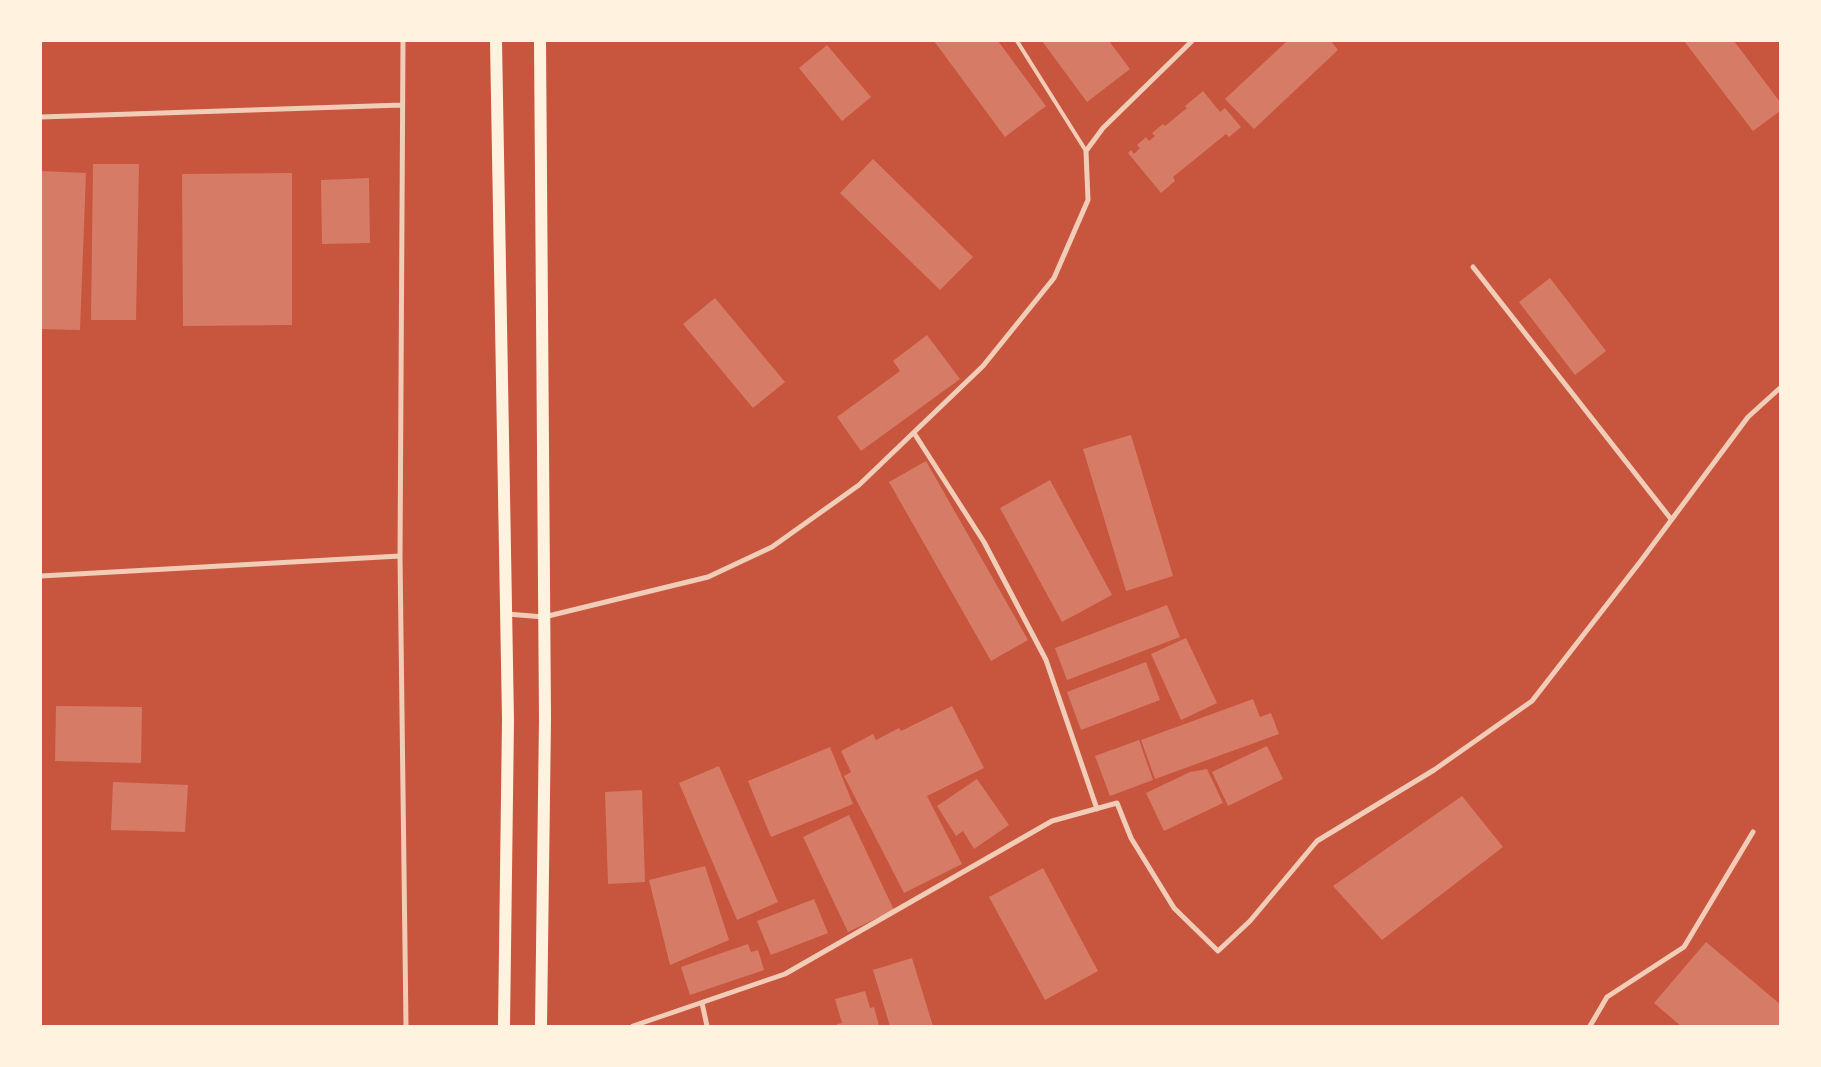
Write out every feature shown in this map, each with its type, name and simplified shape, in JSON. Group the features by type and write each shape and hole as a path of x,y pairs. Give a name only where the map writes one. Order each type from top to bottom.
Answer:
{"main road":[{"path":"496,41 508,720 504,1026"},
{"path":"540,41 545,719 541,1026"}],"street":[{"path":"403,41 400,556 406,1026"},
{"path":"507,614 544,617 708,577 772,547 859,486 983,366 1054,278 1088,200 1086,152 1103,128 1192,41"},
{"path":"41,117 402,105"},
{"path":"1473,267 1672,519"},
{"path":"633,1026 785,974 1052,821 1117,803 1130,838 1174,908 1218,951 1250,921 1317,841 1434,770 1532,702 1748,417 1780,388"},
{"path":"914,433 984,542 1046,660 1096,809"},
{"path":"41,576 400,556"},
{"path":"1590,1026 1607,998 1684,947 1753,832"},
{"path":"702,1002 707,1026"}],"lane":[{"path":"1017,41 1086,152"}],"building":[{"path":"934,41 998,41 1046,106 1005,137"},
{"path":"1042,41 1109,41 1130,69 1087,102"},
{"path":"1287,41 1331,41 1338,50 1254,129 1225,99"},
{"path":"1684,41 1734,41 1780,102 1780,111 1753,131"},
{"path":"827,45 871,97 842,121 799,68"},
{"path":"1203,91 1220,112 1225,108 1241,127 1229,137 1226,134 1173,177 1175,181 1161,193 1128,153 1131,150 1134,154 1140,148 1137,145 1146,137 1149,141 1155,136 1152,133 1163,124 1165,126 1187,108 1185,106"},
{"path":"873,159 973,257 940,290 840,193"},
{"path":"93,164 139,164 136,320 91,320"},
{"path":"41,171 86,173 80,330 41,329"},
{"path":"292,173 292,325 183,326 182,174"},
{"path":"369,178 370,243 322,244 321,180"},
{"path":"1550,278 1606,351 1575,375 1519,302"},
{"path":"715,298 785,382 753,408 683,324"},
{"path":"927,335 960,379 861,451 837,417 900,371 893,361"},
{"path":"1131,435 1173,576 1126,591 1083,449"},
{"path":"926,461 1028,640 991,661 889,482"},
{"path":"1050,480 1112,595 1062,622 1000,508"},
{"path":"1167,605 1180,637 1067,680 1055,648"},
{"path":"1186,638 1217,703 1181,720 1151,654"},
{"path":"1146,662 1160,700 1081,730 1067,692"},
{"path":"1253,699 1260,717 1271,713 1279,734 1155,779 1141,740"},
{"path":"56,706 142,707 141,763 55,761"},
{"path":"952,706 984,768 927,796 962,864 904,893 844,776 851,772 841,751 873,734 876,740 899,728 901,731"},
{"path":"1139,740 1153,780 1110,796 1095,756"},
{"path":"1267,746 1283,779 1228,806 1212,772"},
{"path":"830,747 853,804 771,837 748,781"},
{"path":"719,766 778,902 737,920 679,783"},
{"path":"1207,769 1223,803 1164,831 1146,793 1190,772"},
{"path":"977,779 1009,825 974,849 963,831 956,836 937,806"},
{"path":"113,782 188,785 185,832 111,830"},
{"path":"642,790 645,882 608,884 605,792"},
{"path":"1462,796 1503,847 1382,940 1333,886"},
{"path":"849,815 894,910 848,932 803,837"},
{"path":"705,866 729,940 670,965 649,880"},
{"path":"1043,868 1098,971 1045,1000 989,897"},
{"path":"814,899 828,933 771,955 757,921"},
{"path":"1706,942 1780,1004 1780,1026 1681,1026 1654,1003"},
{"path":"748,944 751,952 758,950 764,970 690,995 681,967"},
{"path":"912,958 933,1026 890,1026 873,970"},
{"path":"865,991 870,1008 874,1007 879,1026 837,1026 837,1024 842,1023 835,999"}]}
